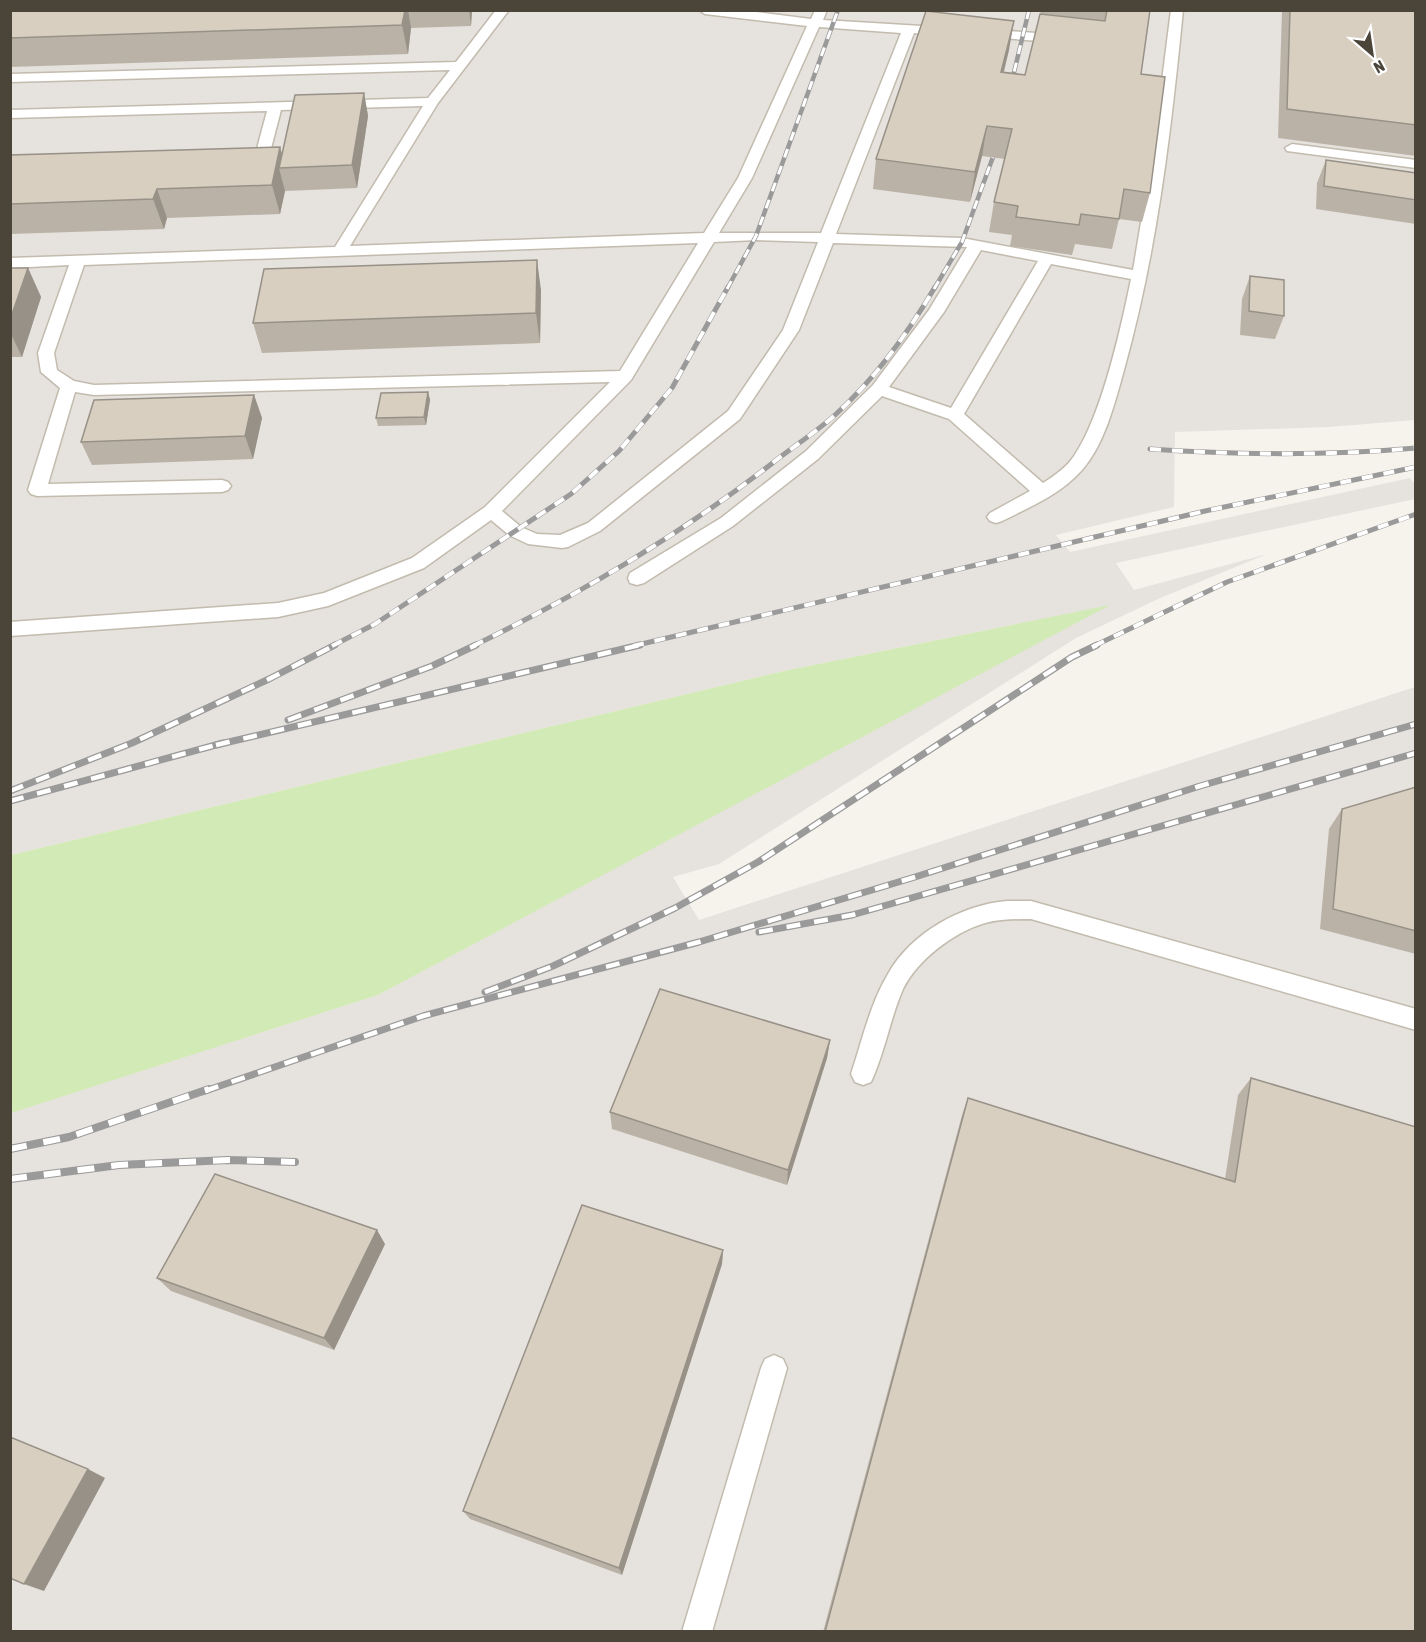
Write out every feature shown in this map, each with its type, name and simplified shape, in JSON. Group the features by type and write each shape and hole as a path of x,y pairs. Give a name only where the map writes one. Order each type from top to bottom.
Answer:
{"lane":[{"path":"340,251 432,102 502,10"},
{"path":"705,10 818,17 852,27 932,30"},
{"path":"852,27 858,10"},
{"path":"996,517 1042,493 1077,465 1101,418 1127,333 1148,232 1168,98 1178,10"},
{"path":"10,629 278,610 328,599 418,563 491,511 625,376 745,178 818,17"},
{"path":"491,511 515,531 534,540 562,542 594,527 734,415 791,330 909,29"},
{"path":"966,32 1074,40"},
{"path":"10,78 459,66"},
{"path":"10,114 432,102"},
{"path":"226,161 261,160 275,106"},
{"path":"1292,148 1416,164"},
{"path":"10,263 711,236 962,242 1139,276"},
{"path":"637,578 727,522 812,455 879,389 936,312 976,245"},
{"path":"955,415 1047,258"},
{"path":"77,262 46,353 49,372 69,386 94,390 625,376"},
{"path":"69,386 37,490 222,486"},
{"path":"879,389 955,415 1042,493"},
{"path":"863,1074 896,981 913,957 942,934 968,921 997,911 1031,910 1416,1020"},
{"path":"698,1632 774,1368"}],"shaded area":[{"path":"11,11 1415,11 1415,420 1329,427 1175,432 1174,507 1056,535 1070,552 1410,478 1415,484 1415,499 1116,563 1134,590 1267,554 1158,599 1076,638 719,864 673,877 699,920 1415,687 1415,1631 11,1631 10,1113 378,995 1106,606 784,671 11,855"}],"green space":[{"path":"1110,605 378,995 11,1113 11,855 784,671"}],"building":[{"path":"10,10 405,10 402,25 10,38"},
{"path":"1107,10 1150,10 1141,74 1165,77 1150,193 1124,189 1119,219 1081,214 1079,225 1016,217 1018,206 994,202 1012,129 987,126 975,172 876,159 926,11 1014,21 1001,72 1025,75 1040,14 1105,21"},
{"path":"1290,10 1416,10 1416,125 1287,109"},
{"path":"364,93 352,165 279,168 295,95"},
{"path":"280,147 272,185 157,189 153,199 10,204 10,155"},
{"path":"1326,160 1416,173 1416,200 1324,186"},
{"path":"537,260 536,313 253,323 264,269"},
{"path":"10,268 28,268 10,320"},
{"path":"1250,276 1284,280 1284,316 1249,311"},
{"path":"428,392 424,417 376,418 381,393"},
{"path":"254,395 245,436 81,442 94,400"},
{"path":"1416,787 1416,931 1333,909 1342,809"},
{"path":"660,989 830,1040 788,1170 610,1112"},
{"path":"1251,1078 1416,1127 1416,1632 825,1632 968,1098 1235,1182"},
{"path":"215,1174 377,1230 324,1338 157,1278"},
{"path":"582,1205 723,1250 619,1568 463,1511"},
{"path":"10,1437 88,1469 24,1584 10,1578"}],"railway":[{"path":"727,289 756,236 838,10"},
{"path":"1010,89 1029,10"},
{"path":"934,289 962,242 993,157"},
{"path":"332,646 375,624 571,494 619,451 672,388 728,287"},
{"path":"473,646 589,585 662,541 734,492 819,428 850,401 877,371 914,321 935,287"},
{"path":"1150,449 1283,454 1416,448"},
{"path":"633,646 1205,511 1416,467"},
{"path":"1094,646 1227,582 1416,514"},
{"path":"10,791 132,743 269,679 335,645"},
{"path":"288,720 432,666 476,645"},
{"path":"216,745 640,645"},
{"path":"485,992 553,966 675,908 758,862 1072,657 1097,645"},
{"path":"205,1091 423,1016 699,942 915,877 1200,786 1416,724"},
{"path":"10,801 223,743"},
{"path":"759,932 852,915 1416,753"},
{"path":"10,1149 69,1137 209,1089"},
{"path":"10,1179 119,1165 228,1160 295,1162"}]}
